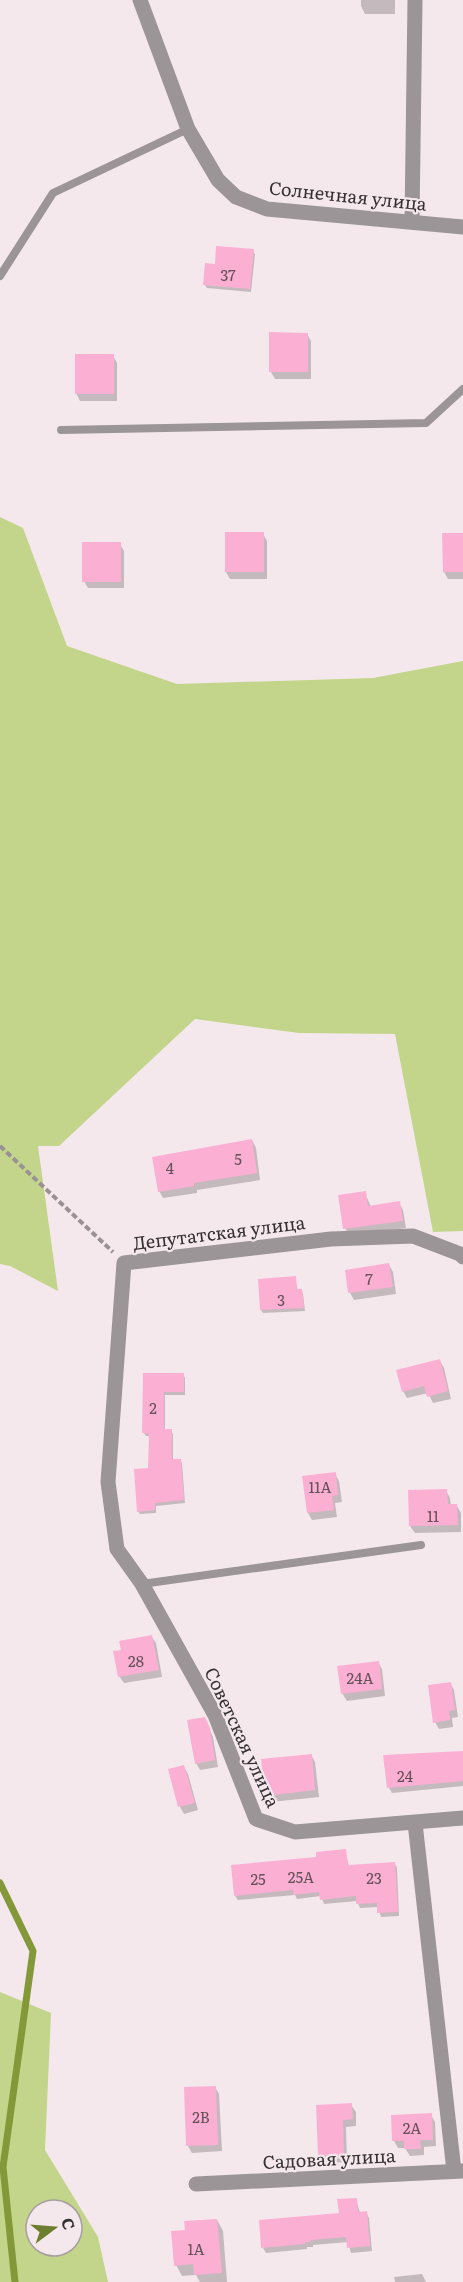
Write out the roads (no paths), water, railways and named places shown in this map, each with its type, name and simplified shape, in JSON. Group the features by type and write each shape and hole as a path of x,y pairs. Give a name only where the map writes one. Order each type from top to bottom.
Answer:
{"street":[{"name":"Солнечная улица","path":"140,0 188,129 218,180 236,197 267,209 463,227"},
{"path":"412,221 415,0"},
{"name":"Депутатская улица","path":"142,1584 117,1549 108,1482 124,1263 331,1239 413,1236 463,1257"},
{"name":"Советская улица","path":"142,1584 215,1715 256,1819 295,1832 463,1818"},
{"path":"415,1823 458,2171"},
{"name":"Садовая улица","path":"196,2184 458,2171"}],"lane":[{"path":"0,276 53,193 188,129"},
{"path":"61,430 426,423 463,389"},
{"path":"142,1584 421,1545"}],"waterway":[{"path":"0,1883 33,1951 3,2167 15,2282"}]}
